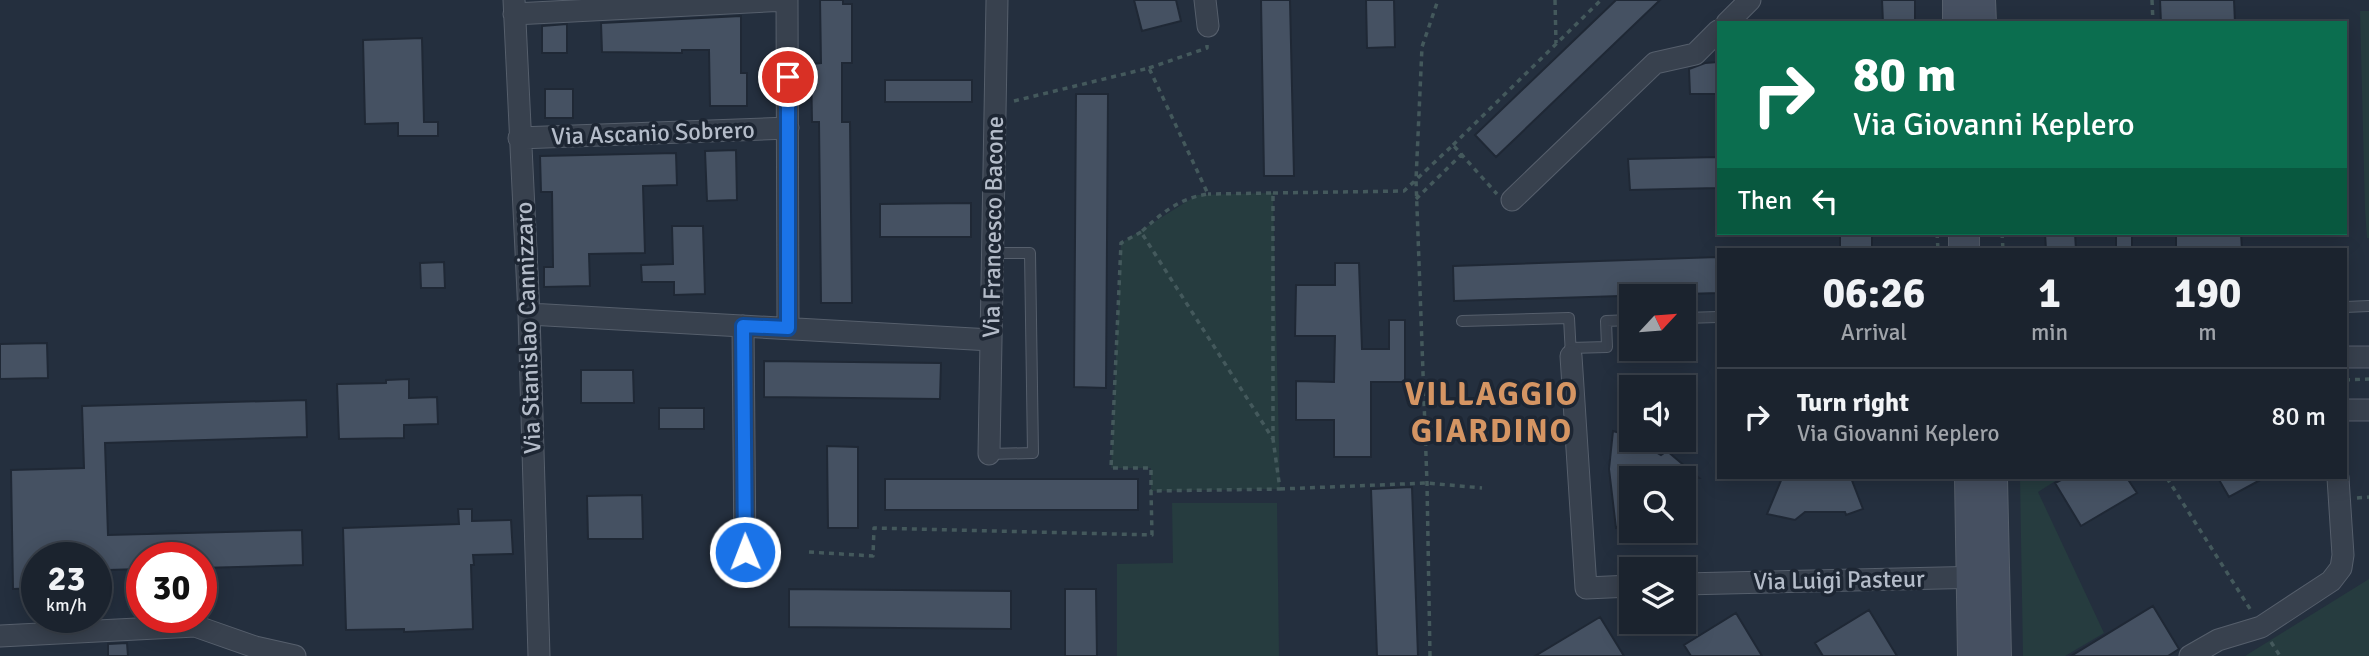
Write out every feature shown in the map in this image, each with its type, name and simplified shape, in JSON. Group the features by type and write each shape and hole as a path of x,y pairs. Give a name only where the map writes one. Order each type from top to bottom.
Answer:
{"street":[{"path":"514,7 787,0 788,328"},
{"name":"Via Francesco Bacone","path":"989,454 997,0"},
{"path":"1205,0 1208,26"},
{"path":"1729,21 1750,0"},
{"path":"1958,0 1958,21"},
{"path":"1980,0 1981,21"},
{"name":"Via Stanislao Cannizzaro","path":"514,7 529,314 539,656"},
{"path":"1511,200 1656,64 1695,54 1717,32"},
{"name":"Via Ascanio Sobrero","path":"519,138 788,128"},
{"path":"529,314 991,340"},
{"path":"743,326 745,559"},
{"path":"1571,352 1586,588 1619,587"},
{"path":"2347,357 2369,357"},
{"path":"2347,410 2369,410"},
{"path":"1970,479 1996,656"},
{"path":"1973,656 1992,479"},
{"path":"2190,656 2218,640 2261,626 2338,574 2343,555 2338,479"},
{"name":"Via Luigi Pasteur","path":"1696,584 1983,577"},
{"path":"0,636 195,626 255,652 295,656"}],"lane":[{"path":"989,454 1033,453 1030,253 992,253"},
{"path":"2347,307 2369,306"},
{"path":"1696,318 1717,317"},
{"path":"1462,321 1569,318 1571,352 1607,347 1606,321 1619,320"}],"path":[{"path":"1430,656 1416,180 1422,47 1438,0"},
{"path":"1555,0 1556,45"},
{"path":"809,552 873,556 874,528 1152,535 1151,468 1111,468 1121,243 1141,232 1171,206 1189,196 1404,191 1601,0"},
{"path":"2152,0 2153,21"},
{"path":"995,105 1149,68 1207,48 1208,26"},
{"path":"1149,68 1208,194"},
{"path":"1453,145 1506,204 1511,200"},
{"path":"1416,199 1462,154"},
{"path":"1273,193 1273,439 1280,489"},
{"path":"1141,232 1273,439"},
{"path":"2347,380 2369,379"},
{"path":"2168,479 2280,656"},
{"path":"1151,491 1427,483 1482,488"}],"green space":[{"path":"2360,11 2369,11 2369,238 2365,210"},
{"path":"1273,193 1280,489 1151,491 1151,468 1111,468 1121,243 1197,195"},
{"path":"2020,479 2058,479 2038,492 2104,633 2065,656 2023,656"},
{"path":"1172,503 1277,503 1279,656 1117,656 1117,564 1173,563"},
{"path":"2369,579 2369,656 2245,656"}],"building":[{"path":"820,0 843,0 843,4 852,4 852,63 842,63 842,122 850,122 852,303 821,303 819,122 812,122 811,64 821,63"},
{"path":"1134,0 1176,0 1181,21 1142,31"},
{"path":"1261,0 1290,0 1294,176 1264,176"},
{"path":"1366,0 1394,0 1395,47 1367,48"},
{"path":"1616,0 1660,0 1496,157 1475,135"},
{"path":"1882,0 1915,0 1915,21 1883,21"},
{"path":"2160,0 2234,0 2235,21 2161,21"},
{"path":"741,16 741,73 747,73 747,106 710,106 709,50 682,50 682,53 602,52 601,23"},
{"path":"567,24 567,53 542,53 542,26"},
{"path":"422,38 424,122 438,122 438,136 398,136 398,123 365,124 363,40"},
{"path":"1717,62 1717,94 1690,94 1689,69"},
{"path":"885,80 972,80 972,102 885,102"},
{"path":"545,89 573,89 573,118 545,118"},
{"path":"1076,94 1108,94 1106,388 1074,387"},
{"path":"736,150 737,200 707,201 705,151"},
{"path":"676,153 677,185 643,186 645,253 589,254 590,286 544,287 544,267 553,267 552,192 541,192 540,156"},
{"path":"1717,157 1717,188 1630,190 1628,159"},
{"path":"971,203 971,237 880,237 880,204"},
{"path":"672,226 703,226 705,294 674,295 674,282 642,282 641,265 673,264"},
{"path":"1840,235 1872,235 1872,248 1840,248"},
{"path":"2045,235 2075,235 2076,248 2046,248"},
{"path":"2116,235 2132,235 2132,248 2116,248"},
{"path":"2176,235 2241,235 2242,248 2176,248"},
{"path":"1717,257 1717,293 1696,294 1696,284 1619,284 1619,296 1454,301 1453,266"},
{"path":"444,262 445,288 421,288 420,263"},
{"path":"1335,263 1359,263 1362,349 1389,349 1389,320 1405,320 1405,382 1371,382 1371,457 1334,457 1334,420 1296,420 1296,381 1334,382 1335,336 1295,336 1296,285 1335,285"},
{"path":"47,343 48,378 0,379 0,344"},
{"path":"764,361 941,363 940,399 764,397"},
{"path":"581,370 633,370 634,403 581,403"},
{"path":"409,379 409,398 437,397 438,424 404,425 404,438 339,439 337,384 386,383 386,380"},
{"path":"306,400 307,437 105,443 108,535 302,530 303,565 217,568 217,542 126,542 126,569 112,570 112,542 21,542 21,589 13,589 11,470 84,468 82,406"},
{"path":"659,408 704,408 704,429 659,429"},
{"path":"1613,431 1619,433 1619,452 1656,452 1661,455 1668,452 1685,466 1619,466 1619,527 1616,528 1609,469"},
{"path":"827,446 858,447 858,528 828,528"},
{"path":"885,479 1138,479 1138,510 885,510"},
{"path":"1782,479 1851,479 1863,509 1846,515 1845,512 1805,512 1795,520 1767,514"},
{"path":"2063,479 2128,479 2137,493 2081,526 2055,483"},
{"path":"2219,479 2262,479 2229,497"},
{"path":"1412,487 1418,656 1377,656 1371,489"},
{"path":"642,495 643,539 588,539 587,496"},
{"path":"458,509 472,509 472,521 511,520 513,554 473,555 473,629 404,632 404,629 346,630 343,528 459,524"},
{"path":"789,589 1011,591 1011,629 789,627"},
{"path":"1065,589 1096,589 1097,656 1065,656"},
{"path":"2153,606 2179,649 2168,656 2071,656"},
{"path":"1869,610 1897,656 1823,656 1815,643"},
{"path":"1736,613 1762,656 1691,656 1684,645"},
{"path":"1600,617 1624,656 1535,656"},
{"path":"127,643 128,656 108,656 108,644"}],"district":[{"name":"VILLAGGIO GIARDINO","path":"1492,412"}],"route":[{"path":"745,552 743,326 788,328 788,77"}]}
